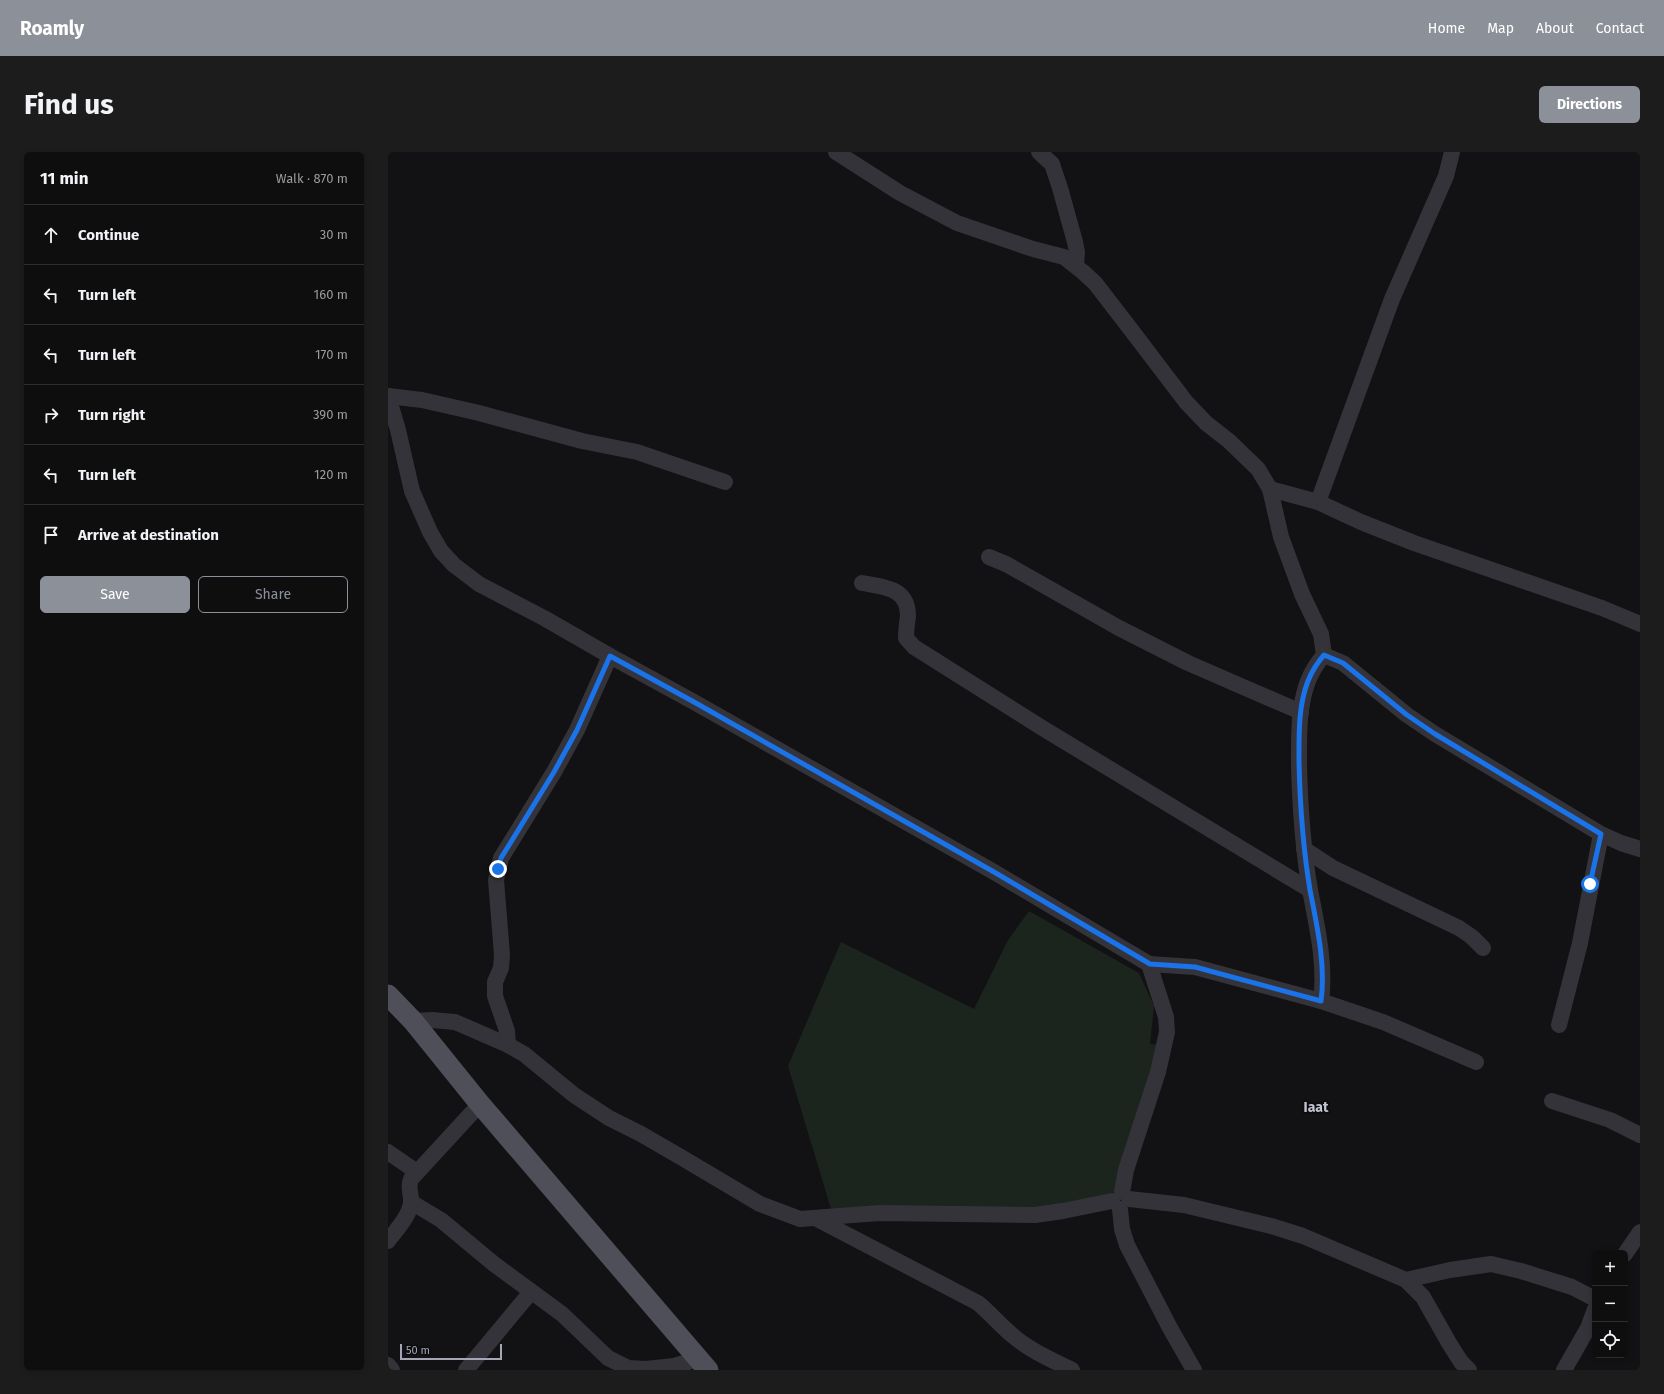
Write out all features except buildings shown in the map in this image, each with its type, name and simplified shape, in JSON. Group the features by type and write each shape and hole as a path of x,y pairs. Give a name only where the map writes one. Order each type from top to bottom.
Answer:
{"main road":[{"path":"388,995 413,1021 480,1104 703,1364"}],"street":[{"path":"836,152 900,193 957,223 1033,249 1064,257 1076,265 1095,283 1186,402 1206,423 1229,441 1258,469 1270,489 1281,537 1302,594 1321,634 1324,655 1316,664 1308,681 1301,712 1299,744 1299,785 1304,850 1321,960 1323,983 1321,1001"},
{"path":"1038,152 1052,164 1075,242 1077,252 1076,265"},
{"path":"1318,502 1392,299 1446,176 1452,152"},
{"path":"725,482 637,452 582,441 479,413 422,400 388,396 398,430 412,491 430,532 441,551 454,565 479,584 544,618 694,702 994,872 1150,964 1195,967 1321,1001 1383,1022 1476,1062"},
{"path":"1270,489 1318,502 1361,522 1390,532 1414,543 1602,608 1640,624"},
{"path":"989,557 1006,564 1119,628 1188,663 1301,712"},
{"path":"862,583 893,589 906,602 908,615 906,638 914,647 1044,729 1310,890"},
{"path":"1324,655 1343,663 1407,715 1435,734 1601,834 1621,843 1640,849"},
{"path":"508,1045 507,1031 495,996 495,982 501,968 502,956 496,880 498,869 501,858 554,772 577,730 610,656"},
{"path":"1559,1025 1580,943 1601,834"},
{"path":"1304,850 1333,868 1459,928 1472,937 1483,948"},
{"path":"1150,964 1166,1017 1167,1032 1158,1072 1126,1170 1121,1200 1122,1229 1127,1245 1170,1328 1194,1370"},
{"path":"413,1021 432,1020 456,1022 508,1045 524,1054 574,1095 609,1118 641,1134 760,1204 800,1219 817,1219 879,1213 1035,1215 1121,1200 1184,1205 1271,1226 1303,1236 1406,1280 1423,1296 1449,1343 1461,1362 1469,1370"},
{"path":"1552,1101 1610,1120 1640,1136"},
{"path":"388,1240 410,1210 410,1179 480,1104"},
{"path":"388,1152 417,1172"},
{"path":"411,1202 441,1220 494,1264 562,1314 608,1358 628,1368 659,1368 703,1364"},
{"path":"817,1219 978,1303 1012,1336 1044,1356 1072,1370"},
{"path":"1628,1250 1640,1232"},
{"path":"1406,1280 1450,1270 1491,1264 1521,1271 1572,1287 1592,1297"},
{"path":"466,1370 531,1292"},
{"path":"1564,1370 1588,1328 1592,1317"},
{"path":"388,1365 392,1370"}],"shaded area":[{"path":"1029,911 1139,973 1154,1006 1150,1044 1161,1045 1115,1192 1066,1210 831,1209 788,1066 841,942 974,1009 1008,940"}],"district":[{"name":"Iaat","path":"1316,1107"}],"route":[{"path":"498,869 501,858 554,772 577,730 610,656 994,872 1150,964 1195,967 1321,1001 1323,983 1321,960 1304,850 1299,785 1299,732 1301,712 1308,681 1316,664 1324,655 1343,663 1407,715 1435,734 1601,834 1590,884"}]}
